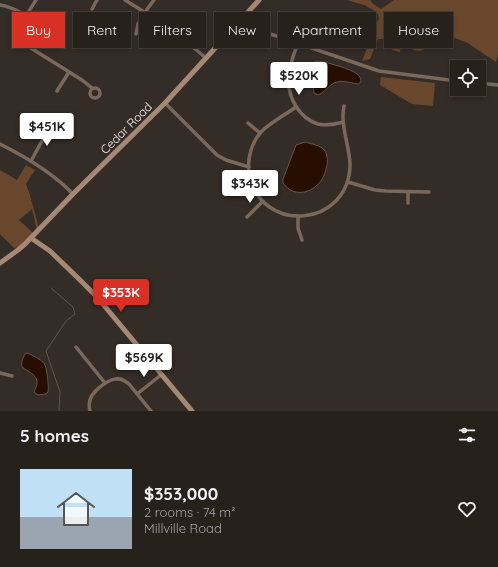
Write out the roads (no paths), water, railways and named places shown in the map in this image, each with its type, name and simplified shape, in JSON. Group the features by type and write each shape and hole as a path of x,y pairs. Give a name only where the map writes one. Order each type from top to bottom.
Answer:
{"street":[{"path":"28,12 36,0"},
{"path":"92,9 97,0"},
{"path":"125,0 145,12 154,0"},
{"name":"Cedar Road","path":"248,12 259,0"},
{"path":"0,5 12,8 19,12"},
{"path":"136,34 139,22"},
{"path":"29,48 82,80 92,88"},
{"path":"194,48 206,58"},
{"name":"Cedar Road","path":"0,263 31,238 165,103 215,48"},
{"path":"296,48 288,80 292,100 296,107 305,117 318,124 343,122"},
{"path":"312,48 379,71 450,80"},
{"path":"57,91 69,72"},
{"path":"486,84 498,85"},
{"path":"165,103 217,155 226,160 249,167"},
{"path":"296,107 273,122 256,139 251,150 249,167 250,179 254,189 263,202 286,215 298,217 313,215 330,207 338,199 348,182 350,175 350,163 343,122 344,106"},
{"path":"248,123 260,134"},
{"path":"31,161 51,129 56,126"},
{"path":"0,144 31,161 57,179 73,194"},
{"path":"348,182 374,190 429,192"},
{"path":"408,192 408,203"},
{"path":"247,217 263,202"},
{"path":"298,217 298,228 302,240"},
{"path":"31,238 50,251 90,290 192,411"},
{"path":"76,347 105,383"},
{"path":"0,373 12,376"},
{"path":"137,394 161,375"},
{"path":"90,411 88,406 90,397 105,383 114,379 123,380 129,384 151,411"}],"waterway":[{"path":"51,288 73,307 75,314 66,321 46,351 60,392 59,411"}]}
